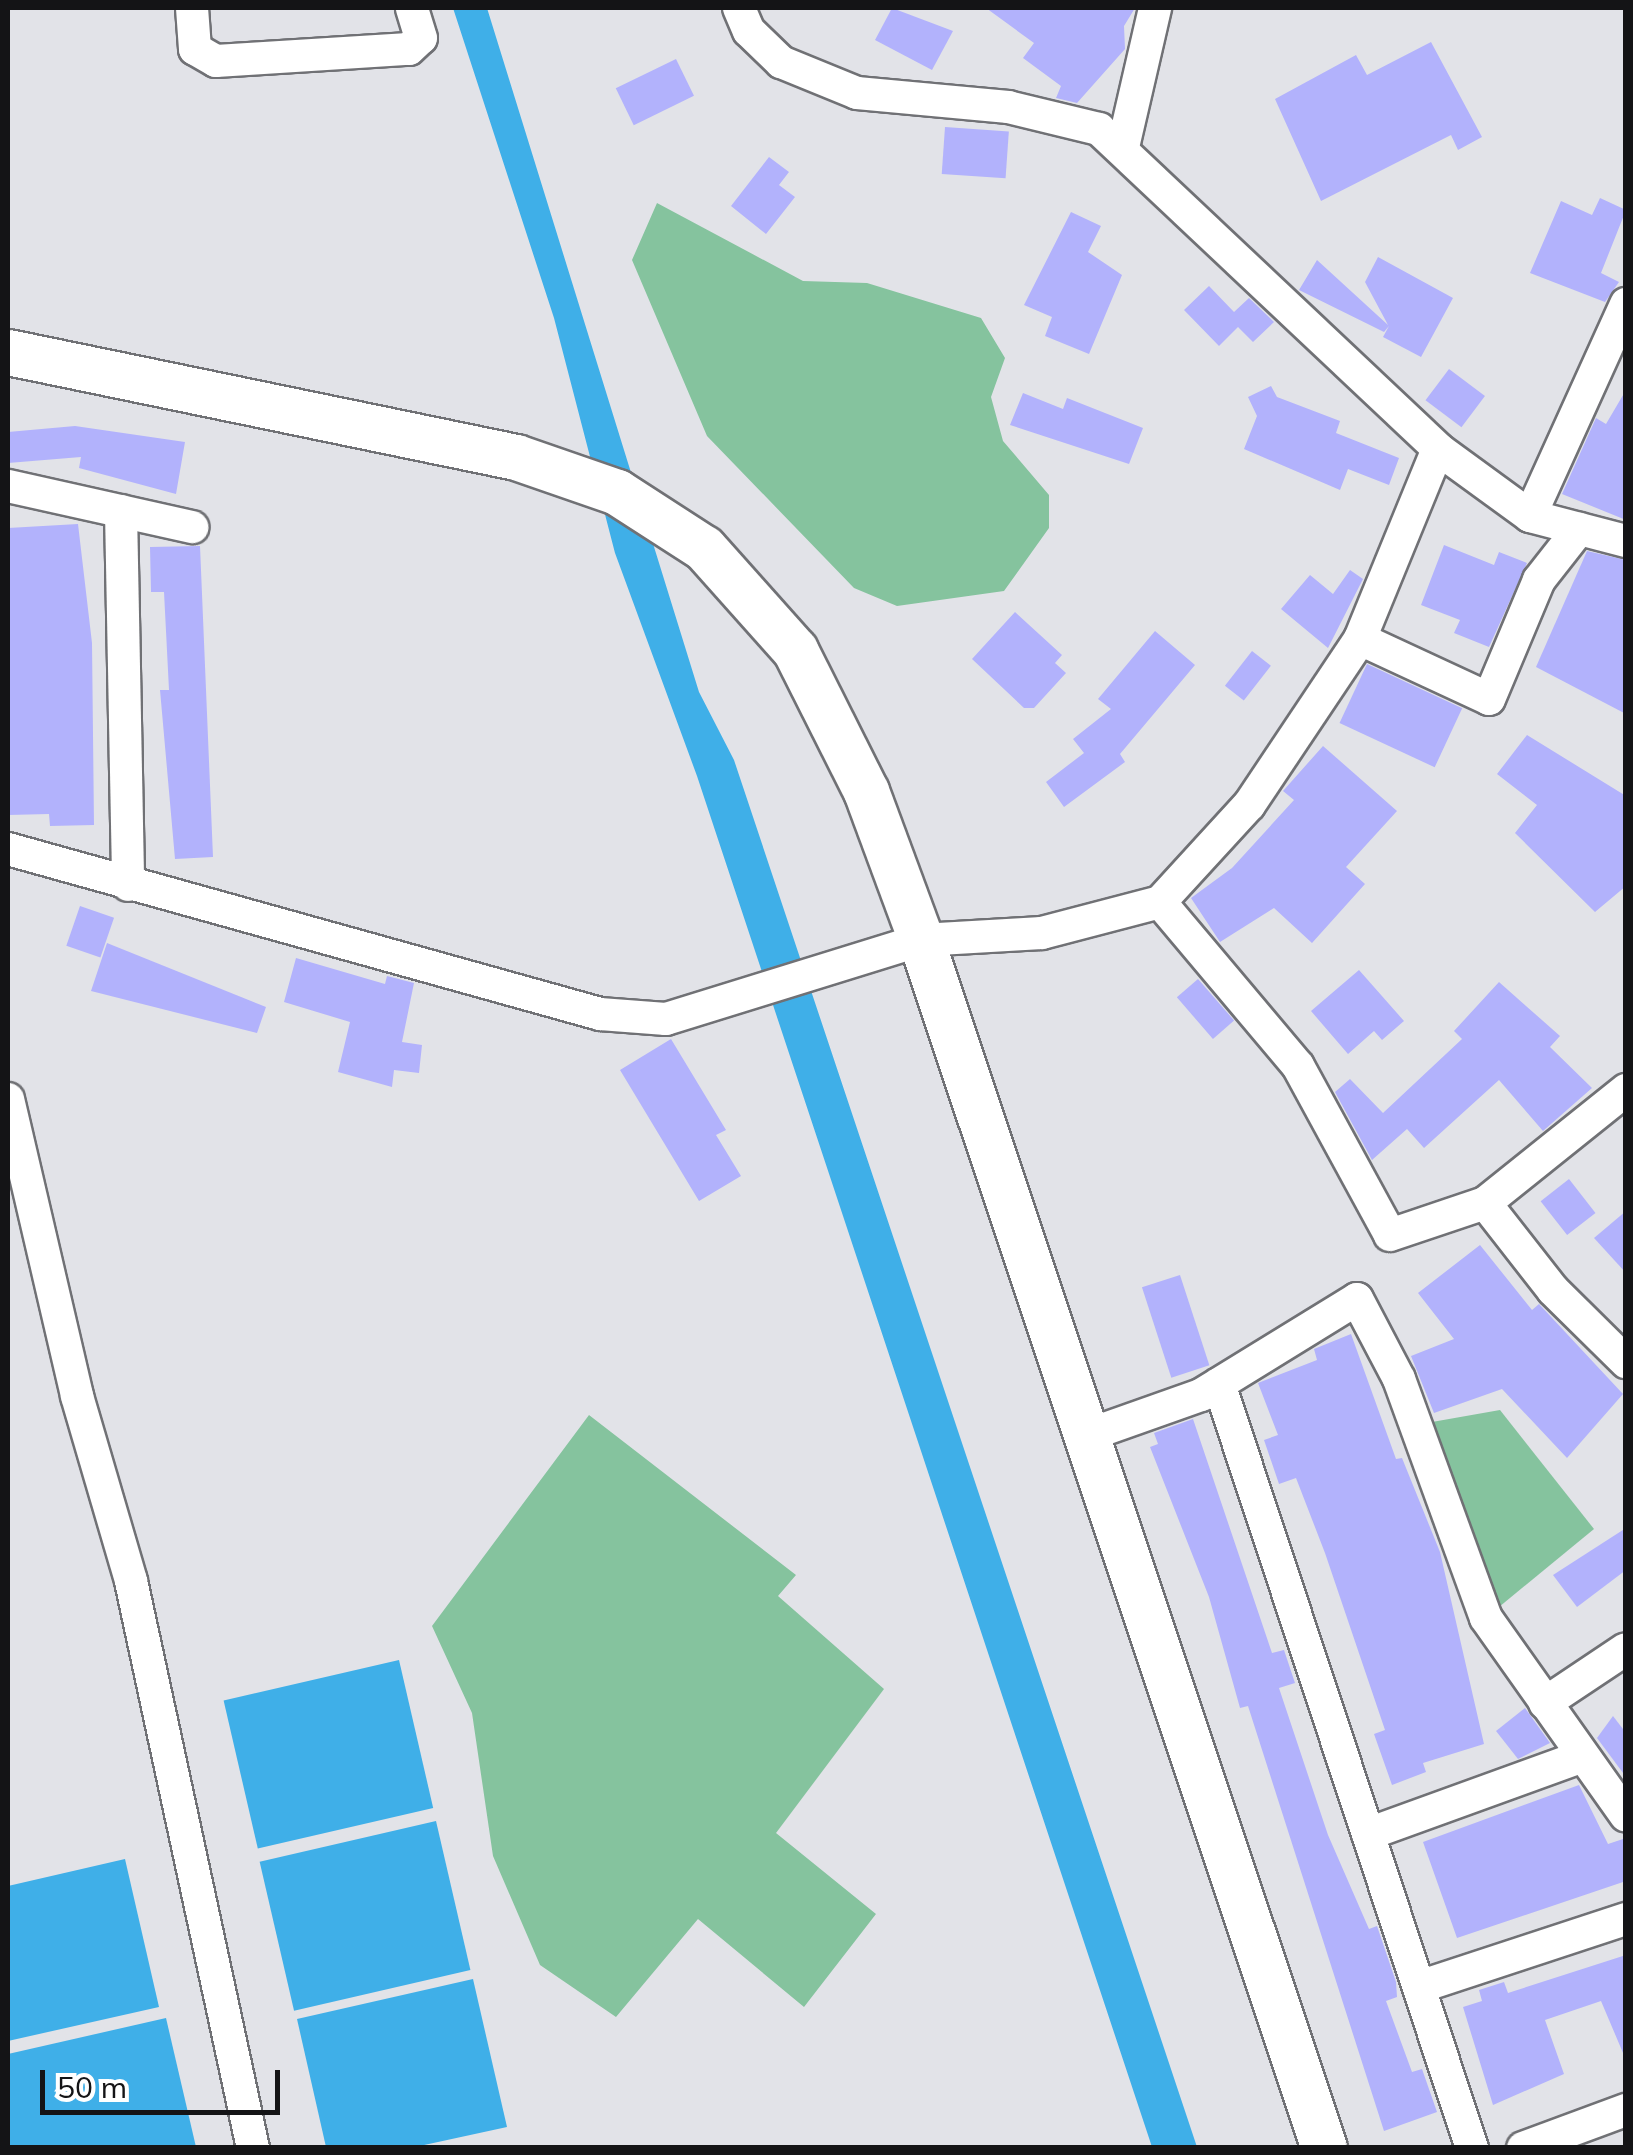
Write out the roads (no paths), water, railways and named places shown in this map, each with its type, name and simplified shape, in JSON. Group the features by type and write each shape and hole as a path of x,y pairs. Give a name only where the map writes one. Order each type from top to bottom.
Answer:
{"street":[{"path":"192,8 195,48 216,62 409,49 422,38 412,8"},
{"path":"739,8 749,31 781,62 858,93 1073,118 1123,147 1208,238 1438,449 1530,516 1626,541"},
{"path":"1123,147 1155,8"},
{"path":"1530,516 1626,304"},
{"path":"8,352 516,457 617,492 704,548 795,650 866,792 921,940 1324,2148"},
{"path":"8,849 600,1014 666,1019 921,940 1042,933 1160,902 1248,805 1360,639 1438,449"},
{"path":"8,486 192,527"},
{"path":"121,511 128,884"},
{"path":"1360,639 1489,698 1539,580 1578,529"},
{"path":"1160,902 1298,1066 1390,1235 1486,1203 1626,1090"},
{"path":"8,1099 77,1396 132,1581 252,2148"},
{"path":"1486,1203 1553,1290 1626,1362"},
{"path":"1085,1436 1219,1384 1358,1299 1399,1379 1486,1618 1626,1816"},
{"path":"1219,1384 1472,2148"},
{"path":"1545,1703 1626,1649"},
{"path":"1368,1834 1581,1756"},
{"path":"1419,1986 1626,1919"},
{"path":"1523,2148 1626,2110"}],"water":[{"path":"453,8 487,8 699,692 734,760 1197,2147 1152,2147 697,776 615,553 554,318"},
{"path":"399,1660 433,1808 258,1849 224,1700"},
{"path":"436,1821 470,1970 294,2011 260,1862"},
{"path":"125,1859 159,2007 8,2041 8,1886"},
{"path":"473,1979 507,2127 415,2147 326,2147 297,2019"},
{"path":"166,2018 196,2147 10,2147 8,2054"}]}
